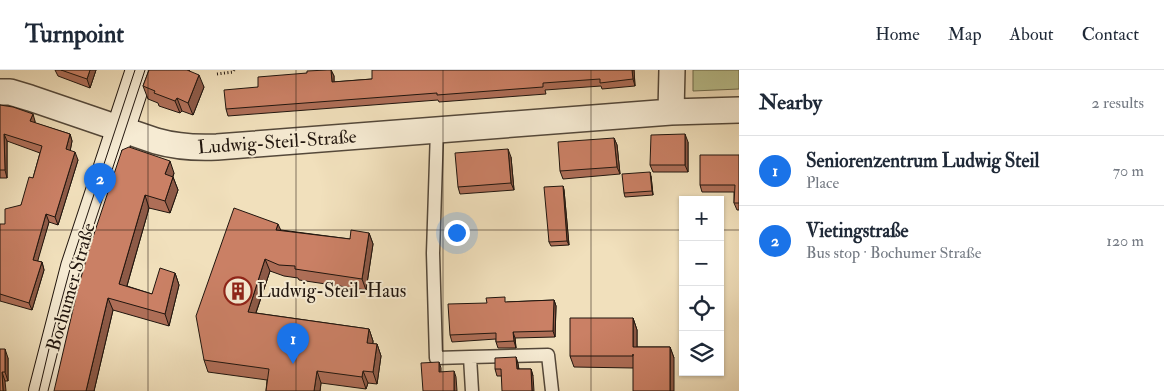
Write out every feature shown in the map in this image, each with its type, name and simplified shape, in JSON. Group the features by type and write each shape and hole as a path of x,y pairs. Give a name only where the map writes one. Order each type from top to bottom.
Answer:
{"main road":[{"name":"Bochumer Straße","path":"43,391 75,267 140,70"}],"street":[{"path":"671,112 672,70"},
{"name":"Ludwig-Steil-Straße","path":"0,92 10,92 30,98 156,141 196,148 671,112 739,110"}],"lane":[{"path":"437,130 432,254 436,358 548,355 552,391"},
{"path":"470,357 472,391"}],"path":[{"path":"217,74 233,72 234,70"}],"green space":[{"path":"693,70 739,70 739,89 693,91"}],"building":[{"path":"61,70 90,70 87,79"},
{"path":"149,70 187,70 199,75 188,103 177,98 175,101 154,93 155,91 143,86"},
{"path":"331,70 332,82 372,79 372,70 632,70 633,79 600,83 600,79 543,83 543,87 226,109 224,90 258,87 258,77"},
{"path":"0,105 33,114 30,121 70,134 66,149 75,152 55,217 46,214 33,260 42,262 29,303 0,294 0,224 5,224 5,209 21,205 29,177 33,178 42,146 4,134 5,170 0,170"},
{"path":"685,134 685,165 650,165 651,135"},
{"path":"614,138 617,167 560,171 558,142"},
{"path":"129,147 170,161 165,174 173,177 165,201 145,195 119,284 152,294 160,268 175,273 165,314 108,298 86,391 54,391 78,288 90,246 122,150"},
{"path":"508,149 511,183 458,187 455,153"},
{"path":"700,155 739,155 739,203 734,203 735,185 700,185"},
{"path":"650,172 652,191 624,193 622,174"},
{"path":"563,186 567,241 549,242 544,187"},
{"path":"234,208 278,224 276,230 350,239 351,230 369,233 362,279 295,269 295,266 279,265 265,259 248,312 369,329 367,343 377,344 373,372 363,371 362,377 317,371 314,391 266,391 269,369 204,360 196,316"},
{"path":"505,297 505,302 554,300 553,331 513,332 514,341 496,342 496,333 450,335 448,304 487,303 486,298"},
{"path":"570,318 633,318 633,347 670,347 670,391 633,391 633,356 570,356"},
{"path":"0,349 5,349 5,372 2,372 3,391 0,391"},
{"path":"516,357 517,369 531,369 532,391 502,391 501,369 495,369 495,358"},
{"path":"439,362 439,372 454,371 454,391 423,391 421,363"}],"tram line":[{"path":"39,391 73,258 135,70"},
{"path":"48,391 86,249 145,70"}],"place":[{"name":"Vietingstraße","path":"100,204"},
{"name":"Ludwig-Steil-Haus","path":"238,291"},
{"name":"Seniorenzentrum Ludwig Steil","path":"293,364"}]}
